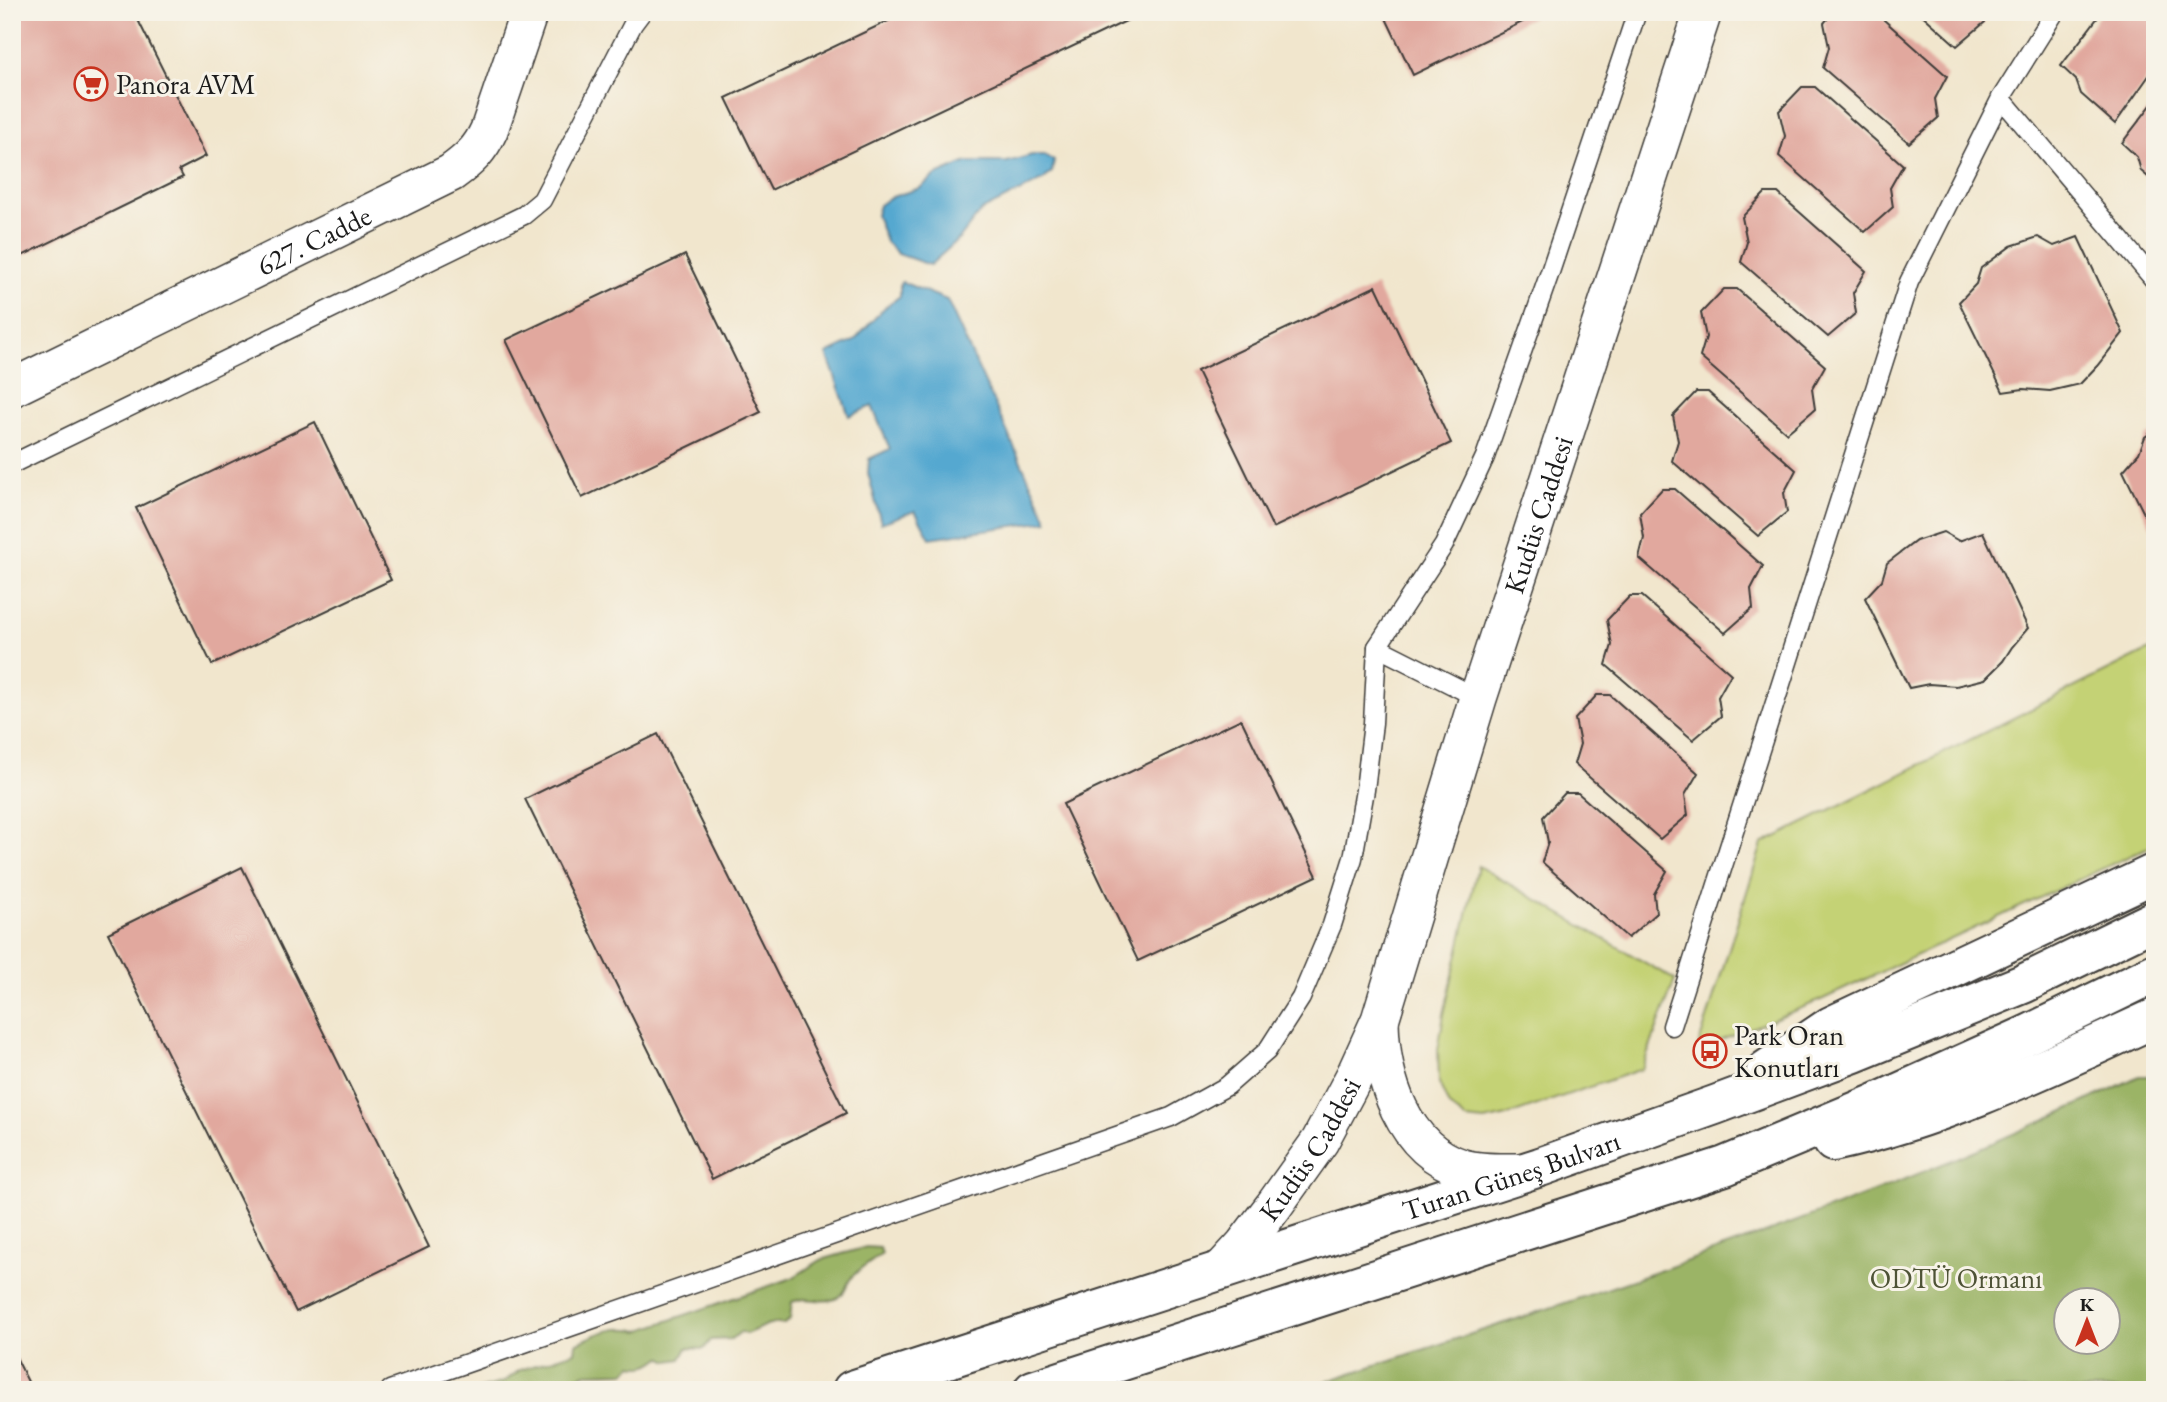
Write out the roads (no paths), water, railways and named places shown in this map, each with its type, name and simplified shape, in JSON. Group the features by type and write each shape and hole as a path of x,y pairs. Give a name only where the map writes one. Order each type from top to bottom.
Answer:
{"main road":[{"path":"1715,1105 1831,1026 2155,873"},
{"name":"Turan Güneş Bulvarı","path":"852,1390 1528,1171 1715,1105 1854,1053 2023,984 2155,920"},
{"name":"Turan Güneş Bulvarı","path":"1033,1390 1726,1166 1874,1104 2027,1035 2155,972"},
{"path":"1726,1166 1857,1137 1929,1115 2006,1087 2155,1018"}],"street":[{"name":"627. Cadde","path":"12,388 451,173 468,162 481,148 489,130 529,12"},
{"name":"Kudüs Caddesi","path":"1222,1269 1244,1245 1320,1141 1380,1020 1478,698 1703,12"},
{"name":"Kudüs Caddesi","path":"1380,1020 1382,1056 1390,1085 1404,1119 1417,1138 1444,1160 1461,1167 1488,1172 1528,1171"}],"lane":[{"path":"12,464 524,215 542,200 633,24 642,12"},
{"path":"390,1390 1171,1117 1227,1086 1267,1051 1301,998 1332,925 1353,858 1373,723 1377,647 1444,545 1485,457 1637,12"},
{"path":"1672,1026 1909,282 2001,98 2055,12"},
{"path":"2001,98 2155,281"},
{"path":"1377,647 1478,698"}],"water":[{"path":"1032,155 1044,155 1054,161 1052,172 1043,180 981,211 960,238 930,265 898,254 886,242 876,215 879,205 889,198 920,188 934,176 967,162 1007,162"},
{"path":"902,282 947,300 1048,521 930,538 915,511 881,523 868,473 869,459 890,449 872,406 849,416 827,354 854,341 883,309 900,296"}],"place":[{"name":"Panora AVM","path":"91,84"},
{"name":"Park Oran Konutları","path":"1710,1051"}],"park label":[{"name":"ODTÜ Ormanı","path":"1956,1278"}]}
